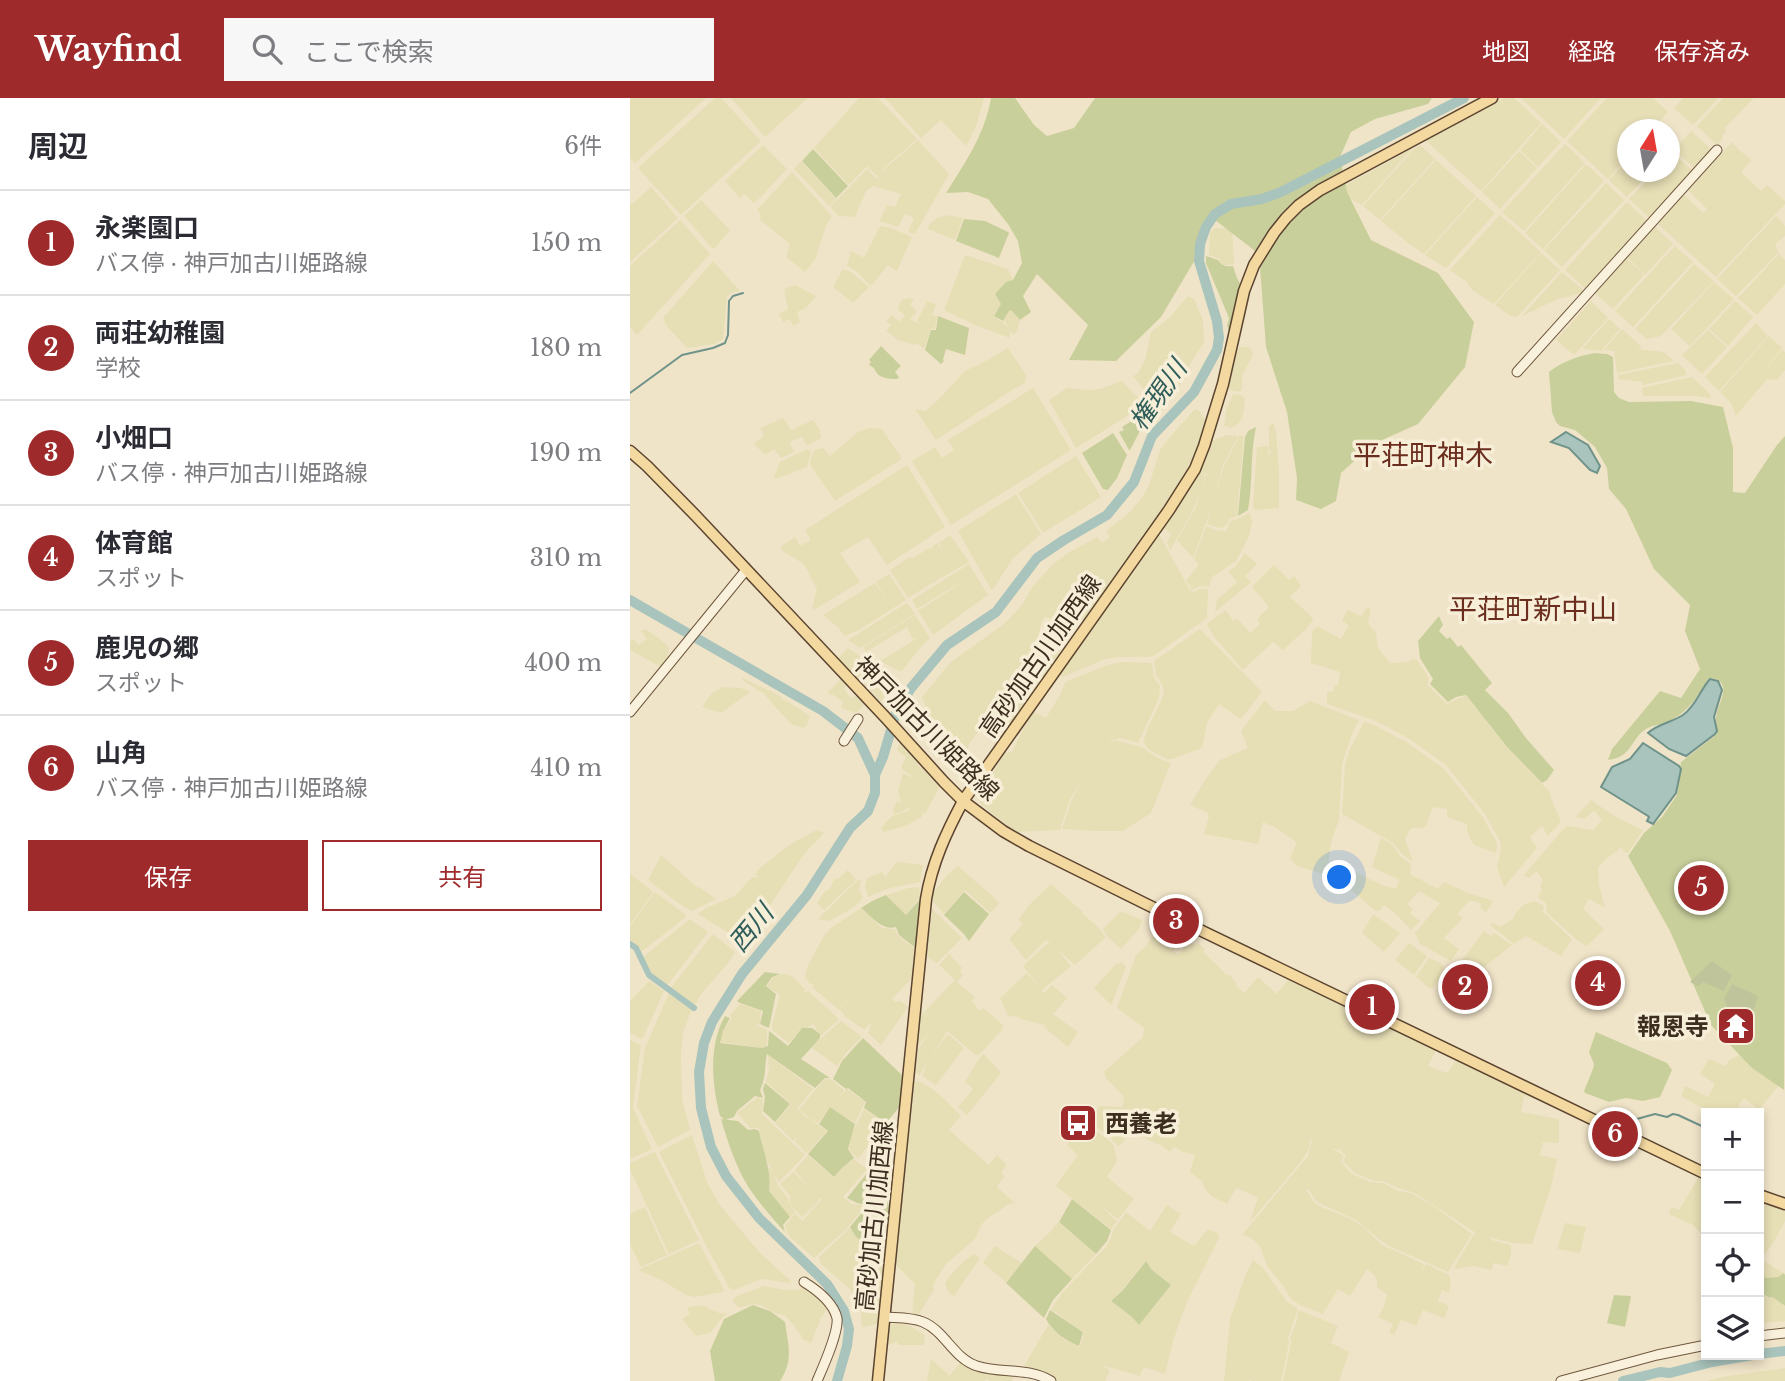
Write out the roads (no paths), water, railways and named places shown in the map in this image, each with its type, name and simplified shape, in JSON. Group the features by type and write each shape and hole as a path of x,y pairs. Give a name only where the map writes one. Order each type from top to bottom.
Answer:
{"main road":[{"name":"高砂加古川加西線","path":"878,1381 926,899 939,850 963,801 1169,510 1195,469 1214,416 1244,291 1254,265 1274,233 1299,205 1320,190 1492,98"},
{"name":"神戸加古川姫路線","path":"630,451 676,496 963,801 1003,831 1701,1172"},
{"path":"1764,1197 1785,1204"}],"street":[{"path":"1517,372 1717,150"},
{"path":"630,712 746,570"},
{"path":"845,740 857,720"},
{"path":"804,1282 823,1296 837,1320 832,1342 817,1381"},
{"path":"885,1317 923,1322 955,1352 979,1367 1033,1373 1051,1381"},
{"path":"1764,1335 1785,1333"},
{"path":"1561,1381 1701,1346"}],"water":[{"path":"1566,432 1588,445 1600,466 1597,473 1590,470 1569,448 1551,442"},
{"path":"1710,679 1718,681 1722,690 1714,717 1717,731 1715,734 1686,756 1669,749 1648,733 1687,711"},
{"path":"1643,743 1681,769 1676,793 1653,824 1647,821 1648,816 1601,787 1612,767 1630,759"}],"waterway":[{"name":"権現川","path":"875,775 896,713 911,688 947,645 996,612 1037,558 1107,515 1134,482 1152,436 1194,392 1217,350 1219,338 1217,321 1199,261 1200,244 1206,227 1215,214 1231,204 1262,199 1281,192 1464,98"},
{"path":"630,393 682,355 725,343 728,335 729,301 733,296 743,293"},
{"name":"西川","path":"630,600 823,711 858,738 875,775 875,793 868,811 850,828 807,895 742,974 712,1022 704,1043 699,1072 701,1108 711,1147 726,1176 759,1218 827,1284 844,1311 849,1329 837,1381"},
{"path":"630,944 636,948 649,975 694,1008"},
{"path":"1615,1125 1655,1114 1667,1117 1673,1114 1701,1126"},
{"path":"1764,1353 1785,1351"},
{"path":"1623,1381 1724,1360"}],"place":[{"name":"鹿児の郷","path":"1701,888"},
{"name":"小畑口","path":"1176,921"},
{"name":"体育館","path":"1598,983"},
{"name":"両荘幼稚園","path":"1465,987"},
{"name":"永楽園口","path":"1372,1007"},
{"name":"報恩寺","path":"1736,1026"},
{"name":"西養老","path":"1078,1123"},
{"name":"山角","path":"1615,1134"}],"district":[{"name":"平荘町神木","path":"1423,455"},
{"name":"平荘町新中山","path":"1533,609"}]}
